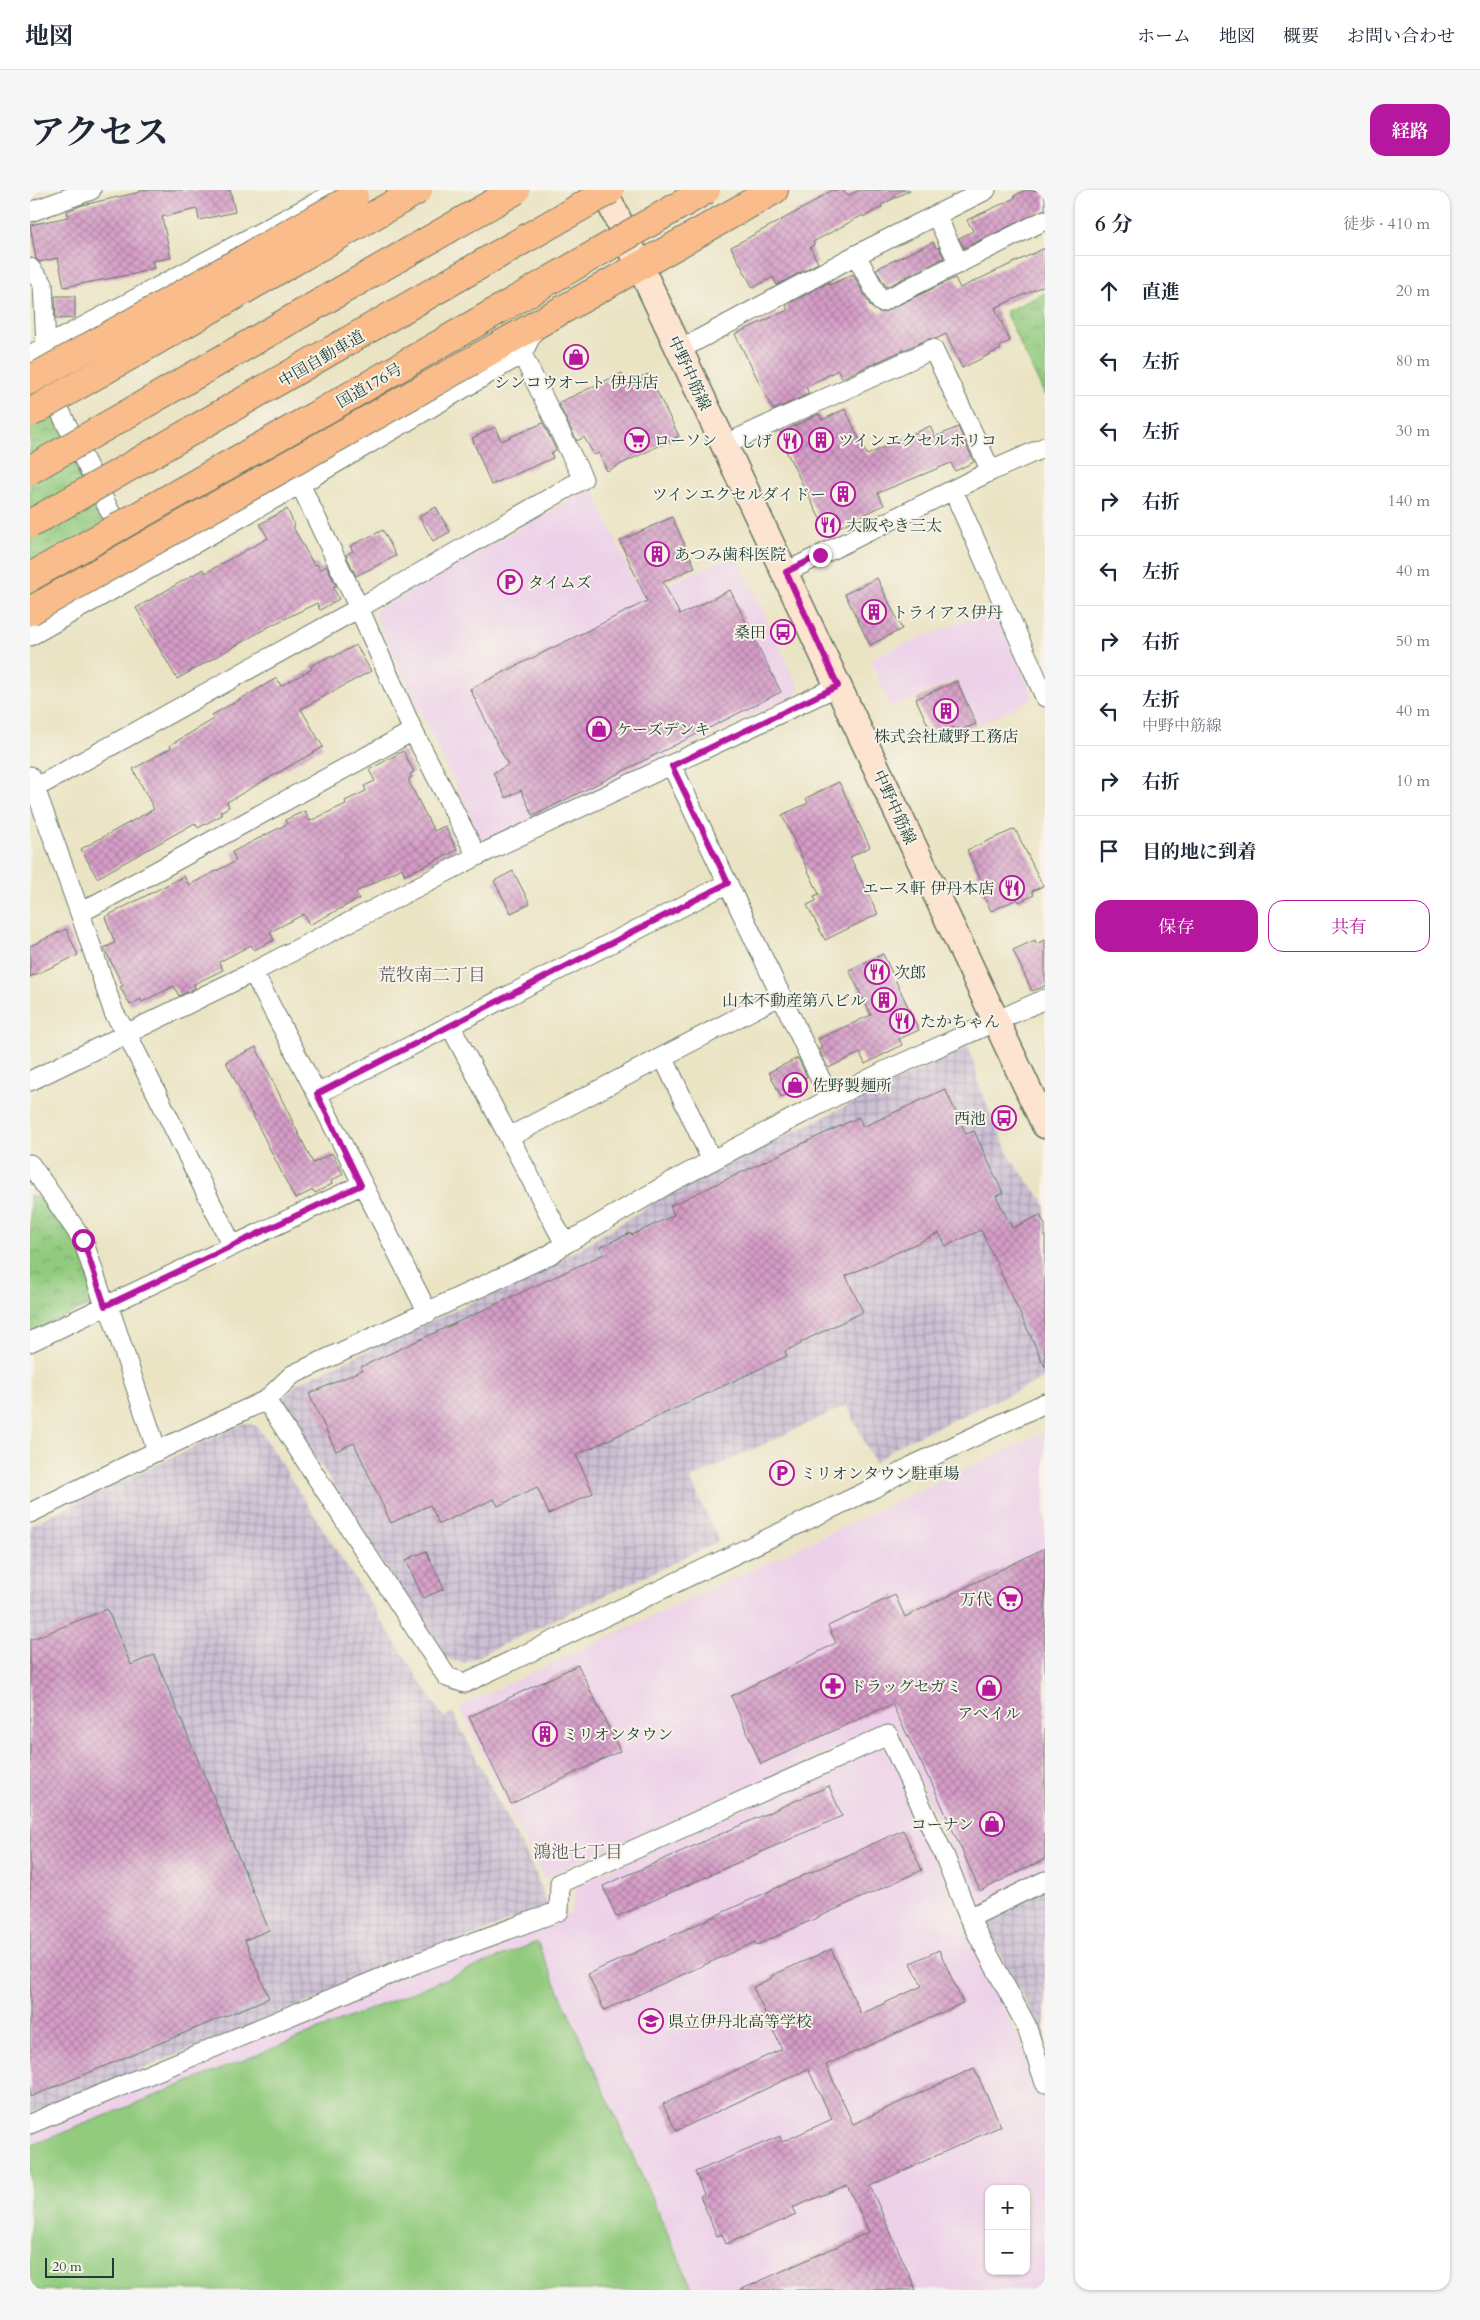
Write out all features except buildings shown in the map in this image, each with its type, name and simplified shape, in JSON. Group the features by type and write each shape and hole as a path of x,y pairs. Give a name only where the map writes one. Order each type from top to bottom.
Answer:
{"highway":[{"path":"30,413 418,190"},
{"path":"30,470 516,190"},
{"name":"中国自動車道","path":"30,524 610,190"},
{"name":"国道176号","path":"30,577 334,405 706,190"},
{"path":"30,611 774,190"},
{"path":"34,359 353,192"}],"main road":[{"name":"中野中筋線","path":"604,190 786,572 1045,1126"}],"street":[{"path":"30,212 91,190"},
{"path":"679,350 856,255 986,190"},
{"path":"34,359 353,192"},
{"path":"936,215 959,264"},
{"path":"856,255 881,302 1045,220"},
{"path":"30,268 43,284 34,359 140,573"},
{"path":"30,636 300,484 522,354 537,324"},
{"path":"724,445 933,349 991,471"},
{"path":"232,1245 127,1034 114,1013 32,782 358,608 583,479 522,354"},
{"path":"786,572 991,471 1045,447"},
{"path":"300,484 413,731 477,856"},
{"path":"952,490 1045,697"},
{"path":"30,1081 253,972 477,856 672,766 838,686"},
{"path":"80,913 413,731"},
{"path":"672,766 830,1099"},
{"path":"317,1094 728,883"},
{"path":"253,972 428,1313"},
{"path":"509,1137 663,1058 780,995"},
{"path":"30,1513 266,1400 292,1375 549,1255 565,1244 712,1161 830,1099 886,1071 1045,999"},
{"path":"450,1025 565,1244"},
{"path":"663,1058 712,1161"},
{"path":"30,1164 83,1240 105,1306 112,1316 158,1451"},
{"path":"30,1342 361,1185"},
{"path":"266,1400 447,1677 465,1683 874,1488 912,1466 1045,1403"},
{"path":"30,2124 416,1963 559,1911 560,1883 888,1735 945,1857 969,1918 1026,2025 1045,2083"},
{"path":"969,1918 1045,1881"}],"shaded area":[{"path":"592,488 633,579 670,583 736,555 799,688 796,694 486,841 481,839 375,615 376,610"},
{"path":"994,609 1034,698 978,725 956,679 891,708 870,658"},
{"path":"969,1047 982,1094 1011,1159 1045,1206 1045,1378 902,1443 874,1463 847,1405 690,1479 719,1541 464,1663 444,1658 284,1408 284,1398 298,1383 556,1263 675,1190"},
{"path":"245,1423 257,1426 444,1718 453,1713 537,1876 547,1906 30,2114 30,1525"},
{"path":"1045,1432 1045,1874 972,1910 956,1861 894,1723 543,1878 459,1707"},
{"name":"県立伊丹北高等学校","path":"880,1746 892,1754 962,1921 1045,2093 1045,2290 30,2290 30,2131 464,1949 570,1914 578,1884"},
{"path":"1045,1890 1045,2050 1037,2022 984,1925 984,1918"}],"green space":[{"path":"1045,293 1045,396 1005,312"},
{"path":"30,369 121,549 30,596"},
{"path":"30,1195 50,1204 76,1237 93,1294 90,1305 30,1332"},
{"path":"537,1942 693,2290 30,2290 30,2146"}],"place":[{"name":"シンコウオート 伊丹店","path":"576,357"},
{"name":"ローソン","path":"637,440"},
{"name":"ツインエクセルホリコ","path":"821,440"},
{"name":"しげ","path":"790,441"},
{"name":"ツインエクセルダイドー","path":"843,494"},
{"name":"大阪やき三太","path":"828,525"},
{"name":"あつみ歯科医院","path":"657,554"},
{"name":"タイムズ","path":"510,582"},
{"name":"トライアス伊丹","path":"874,612"},
{"name":"桑田","path":"783,632"},
{"name":"株式会社蔵野工務店","path":"946,711"},
{"name":"ケーズデンキ","path":"599,729"},
{"name":"エース軒 伊丹本店","path":"1012,888"},
{"name":"次郎","path":"877,972"},
{"name":"山本不動産第八ビル","path":"884,1000"},
{"name":"たかちゃん","path":"902,1021"},
{"name":"佐野製麺所","path":"795,1085"},
{"name":"西池","path":"1004,1118"},
{"name":"ミリオンタウン駐車場","path":"782,1473"},
{"name":"万代","path":"1010,1599"},
{"name":"ドラッグセガミ","path":"833,1686"},
{"name":"アベイル","path":"989,1688"},
{"name":"ミリオンタウン","path":"545,1734"},
{"name":"コーナン","path":"992,1824"},
{"name":"県立伊丹北高等学校","path":"651,2021"}],"district":[{"name":"荒牧南二丁目","path":"432,975"},
{"name":"鴻池七丁目","path":"578,1852"}],"route":[{"path":"83,1240 105,1306 361,1185 317,1094 728,883 672,766 838,686 786,572 820,555"}]}
